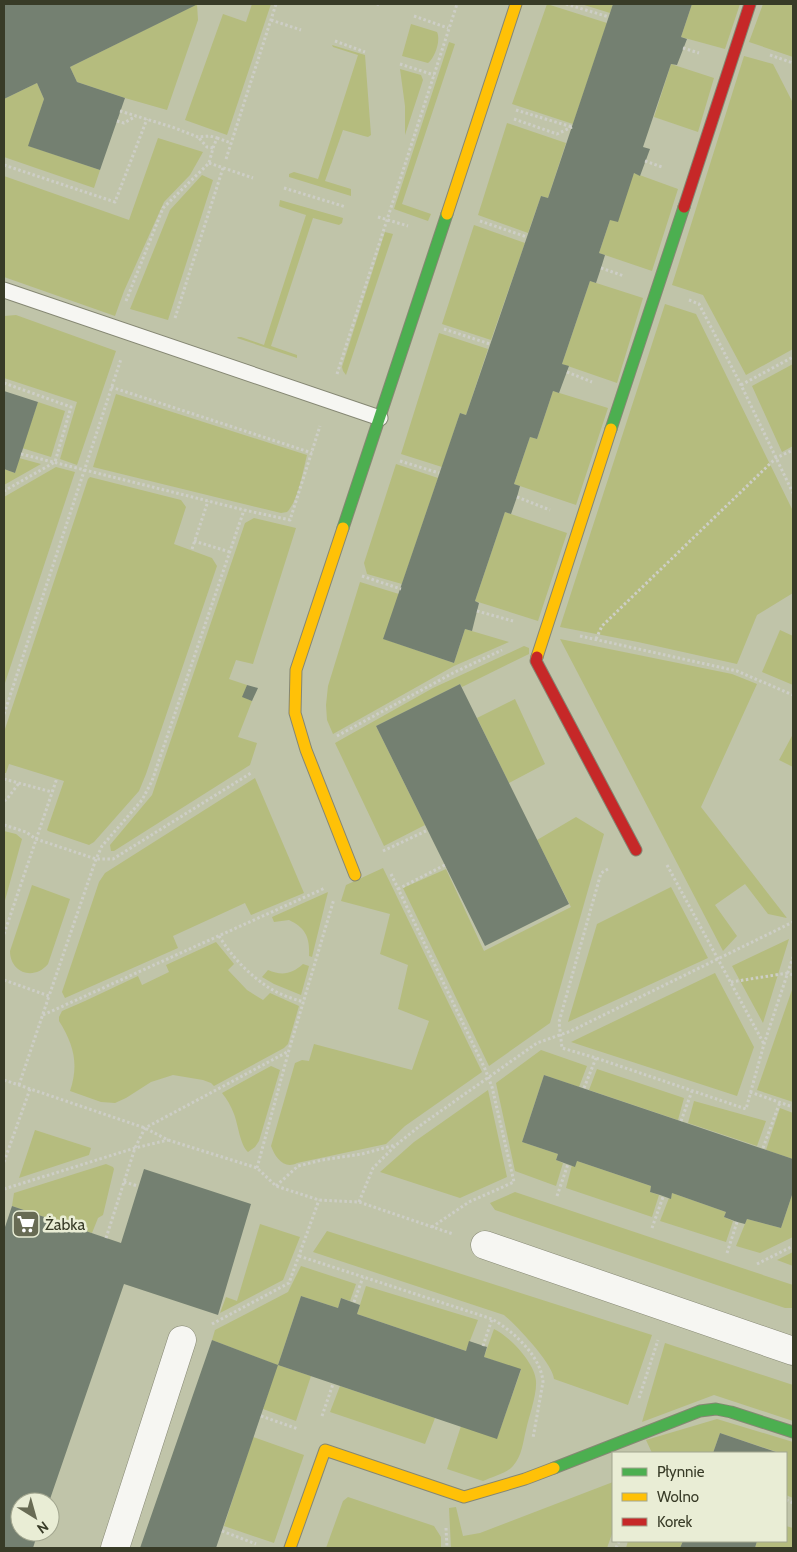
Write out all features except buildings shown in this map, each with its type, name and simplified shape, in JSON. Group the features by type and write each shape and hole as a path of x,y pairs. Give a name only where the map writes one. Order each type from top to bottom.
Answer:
{"street":[{"path":"355,875 306,750 295,713 296,670 516,4"},
{"path":"636,850 536,661 750,4"},
{"path":"485,1245 793,1351"},
{"path":"115,1548 182,1340"},
{"path":"290,1548 325,1450 464,1497 525,1480 700,1411 716,1408 793,1432"}],"lane":[{"path":"4,290 380,418"}],"path":[{"path":"226,159 276,4"},
{"path":"336,376 457,4"},
{"path":"566,4 609,17"},
{"path":"414,16 448,28"},
{"path":"271,20 301,30"},
{"path":"335,41 365,52"},
{"path":"774,56 793,63"},
{"path":"400,64 434,74"},
{"path":"483,105 508,112 518,110 572,127 556,134 513,118 508,112"},
{"path":"120,111 198,137 210,136 231,143"},
{"path":"117,121 124,123 136,116"},
{"path":"4,165 115,202 147,119"},
{"path":"198,137 207,147 214,148"},
{"path":"128,296 163,208 209,163 217,138"},
{"path":"209,163 254,178"},
{"path":"172,325 224,168"},
{"path":"284,188 346,207"},
{"path":"378,217 386,219"},
{"path":"494,226 527,237"},
{"path":"699,304 741,385 793,493"},
{"path":"462,335 490,344"},
{"path":"4,714 123,352"},
{"path":"741,385 793,357"},
{"path":"4,383 71,407 55,462 4,490"},
{"path":"111,387 312,453"},
{"path":"20,454 290,520 321,424"},
{"path":"793,450 776,458 602,626 596,639 737,670 793,695"},
{"path":"398,460 440,473"},
{"path":"192,550 208,501"},
{"path":"19,1085 96,859 102,846 142,800 152,781 244,510"},
{"path":"194,541 230,552"},
{"path":"373,580 401,589"},
{"path":"334,738 453,672 506,649"},
{"path":"4,825 26,832 36,840 96,859 113,859 251,772"},
{"path":"4,934 57,778"},
{"path":"4,779 52,792"},
{"path":"4,801 8,799 19,784"},
{"path":"380,852 428,830"},
{"path":"764,1044 654,841 636,850 601,873 559,1022 562,1048 746,1109 764,1044 793,958"},
{"path":"43,1015 385,862 492,1087 514,1182 469,1202 432,1227"},
{"path":"398,888 445,866"},
{"path":"257,1168 289,1050 339,882"},
{"path":"359,1202 373,1168 396,1145 421,1125 537,1043 571,1032 793,922"},
{"path":"219,936 234,957 258,980 272,990 304,1002"},
{"path":"730,982 788,973 793,975"},
{"path":"4,980 49,996"},
{"path":"106,1238 134,1148 145,1128 289,1050"},
{"path":"584,1088 596,1058"},
{"path":"4,1080 145,1128 168,1140 257,1168 276,1186 318,1200 359,1202 485,1245"},
{"path":"4,1162 30,1089"},
{"path":"681,1121 692,1090"},
{"path":"750,1092 793,1107"},
{"path":"763,1148 780,1102"},
{"path":"4,1189 134,1148 168,1140"},
{"path":"276,1186 298,1166 362,1154 396,1145"},
{"path":"557,1196 568,1164"},
{"path":"124,1182 138,1186"},
{"path":"652,1228 664,1197"},
{"path":"182,1340 289,1283 318,1200"},
{"path":"727,1253 737,1222"},
{"path":"757,1264 793,1246"},
{"path":"299,1256 492,1319 508,1328 539,1365 543,1377 525,1480"},
{"path":"354,1302 363,1277"},
{"path":"483,1346 492,1319"},
{"path":"636,1405 646,1376"},
{"path":"323,1412 333,1384"},
{"path":"222,1531 259,1545"}],"green space":[{"path":"197,4 198,20 167,110 77,82 70,67"},
{"path":"252,4 271,4 227,135 185,120 223,14 246,22"},
{"path":"547,4 607,23 573,124 512,104"},
{"path":"581,4 613,4 610,13"},
{"path":"692,4 740,4 725,49 681,37"},
{"path":"763,4 793,4 793,57 749,42"},
{"path":"411,24 437,32 437,49 428,63 402,56"},
{"path":"449,42 455,44 402,204 431,214 428,221 394,209"},
{"path":"332,45 365,55 371,135 368,137 343,130 325,181 351,189 351,196 289,177 289,174 294,172 318,179 358,55 333,47"},
{"path":"744,56 773,64 793,103 793,349 746,375 703,295 672,285"},
{"path":"671,64 714,78 698,132 654,117"},
{"path":"400,69 421,75 423,80 405,135 405,106"},
{"path":"37,83 44,99 29,146 100,170 94,188 4,157 4,99"},
{"path":"507,123 566,143 548,198 541,196 528,233 478,215"},
{"path":"158,138 203,152 190,175 164,202 124,291 115,316 4,277 4,176 129,220"},
{"path":"634,173 678,189 652,271 599,253 610,220"},
{"path":"202,175 213,180 168,320 130,309 170,210"},
{"path":"280,200 343,218 342,223 339,225 313,218 271,346 297,355 297,358 237,338 241,337 264,345 306,215 279,206"},
{"path":"474,225 525,243 491,340 442,324"},
{"path":"385,232 393,234 346,375 342,367"},
{"path":"590,281 643,298 617,383 562,364"},
{"path":"665,304 696,314 793,511 793,593 757,615 737,664 560,627"},
{"path":"16,315 116,351 77,465 60,459 77,402 4,378 4,316"},
{"path":"439,333 488,349 466,415 460,413 442,467 401,454"},
{"path":"793,364 793,446 782,452 752,386"},
{"path":"553,391 608,408 576,505 514,484 530,437 537,439"},
{"path":"116,394 307,455 300,485 291,507 287,512 281,513 93,467"},
{"path":"38,402 65,411 51,457 22,448"},
{"path":"19,458 41,464 4,485 4,469 15,473"},
{"path":"396,464 438,478 402,584 367,574 364,563"},
{"path":"56,467 75,472 4,686 4,497"},
{"path":"90,477 181,500 186,507 174,544 212,558 217,566 139,791 94,842 89,845 47,830 64,781 9,764 6,773 4,773 4,732"},
{"path":"505,512 567,533 538,621 475,601"},
{"path":"254,518 296,528 253,664 236,660 229,679 247,685 243,697 252,701 238,737 257,743 250,765 114,851 111,851 110,845 152,795 245,523"},
{"path":"360,582 399,594 384,639 454,663 465,629 509,642 454,666 333,734 327,720 328,686"},
{"path":"780,630 793,636 793,685 762,672"},
{"path":"560,639 732,674 757,684 701,807 787,918 768,914 745,884 715,905 737,936 723,951"},
{"path":"524,646 529,648 529,654 462,687 460,684 376,726 425,825 384,846 335,743 433,688"},
{"path":"515,699 545,764 509,783 477,718"},
{"path":"793,734 793,767 779,760"},
{"path":"255,778 304,893 251,915 245,903 173,936 178,948 65,998 62,992 99,882 105,873"},
{"path":"576,817 604,834 550,1023 489,1066 403,888 446,869 484,951 571,907 537,840"},
{"path":"4,831 16,834 22,839 4,904"},
{"path":"383,868 482,1072 405,1126 386,1144 292,1165 284,1164 271,1146 295,1063 302,1060 309,1061 314,1044 412,1070 429,1021 398,1009 408,965 380,954 390,914 341,901 346,885"},
{"path":"32,885 70,899 48,964 36,972 30,973 18,969 14,965 10,951"},
{"path":"671,887 708,958 568,1022 597,924"},
{"path":"328,892 312,957 309,956 309,944 306,934 299,926 289,920 274,922 272,917"},
{"path":"789,939 763,1023 732,966"},
{"path":"216,942 234,964 228,970 247,990 263,1000 270,993 299,1006 288,1044 284,1048 214,1086 203,1080 173,1075 151,1082 115,1103 101,1102 70,1091 74,1072 74,1055 59,1021 62,1011 138,976 142,985 169,972 166,965"},
{"path":"303,964 309,966 301,995 262,977 268,970 287,973"},
{"path":"715,973 754,1047 737,1096 571,1042"},
{"path":"793,987 793,1102 757,1090"},
{"path":"541,1050 587,1066 579,1087 544,1075 522,1142 558,1154 556,1160 563,1163 556,1186 515,1171 496,1083"},
{"path":"271,1066 280,1070 259,1141 248,1152 241,1140 233,1111 222,1093"},
{"path":"597,1069 684,1098 678,1120 589,1090"},
{"path":"488,1090 507,1177 460,1198 380,1172 414,1142"},
{"path":"694,1101 766,1121 757,1146 688,1123"},
{"path":"780,1108 793,1113 793,1159 766,1150"},
{"path":"35,1130 91,1148 89,1155 19,1178"},
{"path":"577,1161 651,1186 650,1192 659,1195 652,1217 566,1188 572,1165"},
{"path":"106,1164 114,1169 103,1215 98,1218 92,1233 12,1206 14,1193"},
{"path":"515,1192 793,1285 793,1308 785,1308 495,1210 490,1203"},
{"path":"793,1192 793,1237 760,1253 736,1246 747,1219 781,1228"},
{"path":"672,1193 726,1212 724,1217 733,1221 726,1242 660,1221"},
{"path":"260,1224 300,1237 283,1280 220,1313 226,1297 237,1301"},
{"path":"327,1231 652,1335 628,1405 554,1379 548,1364 541,1355 504,1315 313,1252"},
{"path":"793,1252 793,1266 777,1260"},
{"path":"301,1266 356,1284 350,1301 341,1298 338,1308 301,1296 278,1365 311,1376 296,1421 263,1409 277,1365 212,1340 215,1330 288,1292"},
{"path":"366,1286 478,1320 466,1351 357,1314"},
{"path":"494,1329 514,1344 526,1358 535,1374 536,1387 522,1449 518,1458 507,1471 483,1481 447,1469 461,1426 497,1438 521,1370 484,1357"},
{"path":"665,1343 793,1385 793,1421 714,1395 642,1422"},
{"path":"340,1386 435,1418 425,1444 330,1412"},
{"path":"717,1419 793,1442 793,1498 787,1495 787,1452 777,1452 720,1433 713,1452 652,1452 646,1440"},
{"path":"253,1437 304,1455 274,1543 224,1526"},
{"path":"612,1482 612,1534 607,1548 451,1548 449,1508 456,1507 463,1536 480,1533"},
{"path":"348,1497 434,1526 441,1537 441,1548 326,1548 343,1501"},
{"path":"787,1526 793,1528 793,1548 755,1548 757,1542 787,1542"},
{"path":"628,1542 683,1542 680,1548 626,1548"}],"traffic: fast":[{"path":"611,429 684,207"},
{"path":"343,528 447,214"},
{"path":"554,1468 700,1411 716,1409 731,1412 793,1432"}],"traffic: slow":[{"path":"447,214 516,4"},
{"path":"537,657 611,429"},
{"path":"343,528 296,670 295,713 306,750 355,875"},
{"path":"290,1548 325,1450 464,1497 525,1479 554,1468"}],"traffic: jam":[{"path":"684,207 750,4"},
{"path":"537,657 536,661 636,850"}],"place":[{"name":"Żabka","path":"26,1224"}]}
